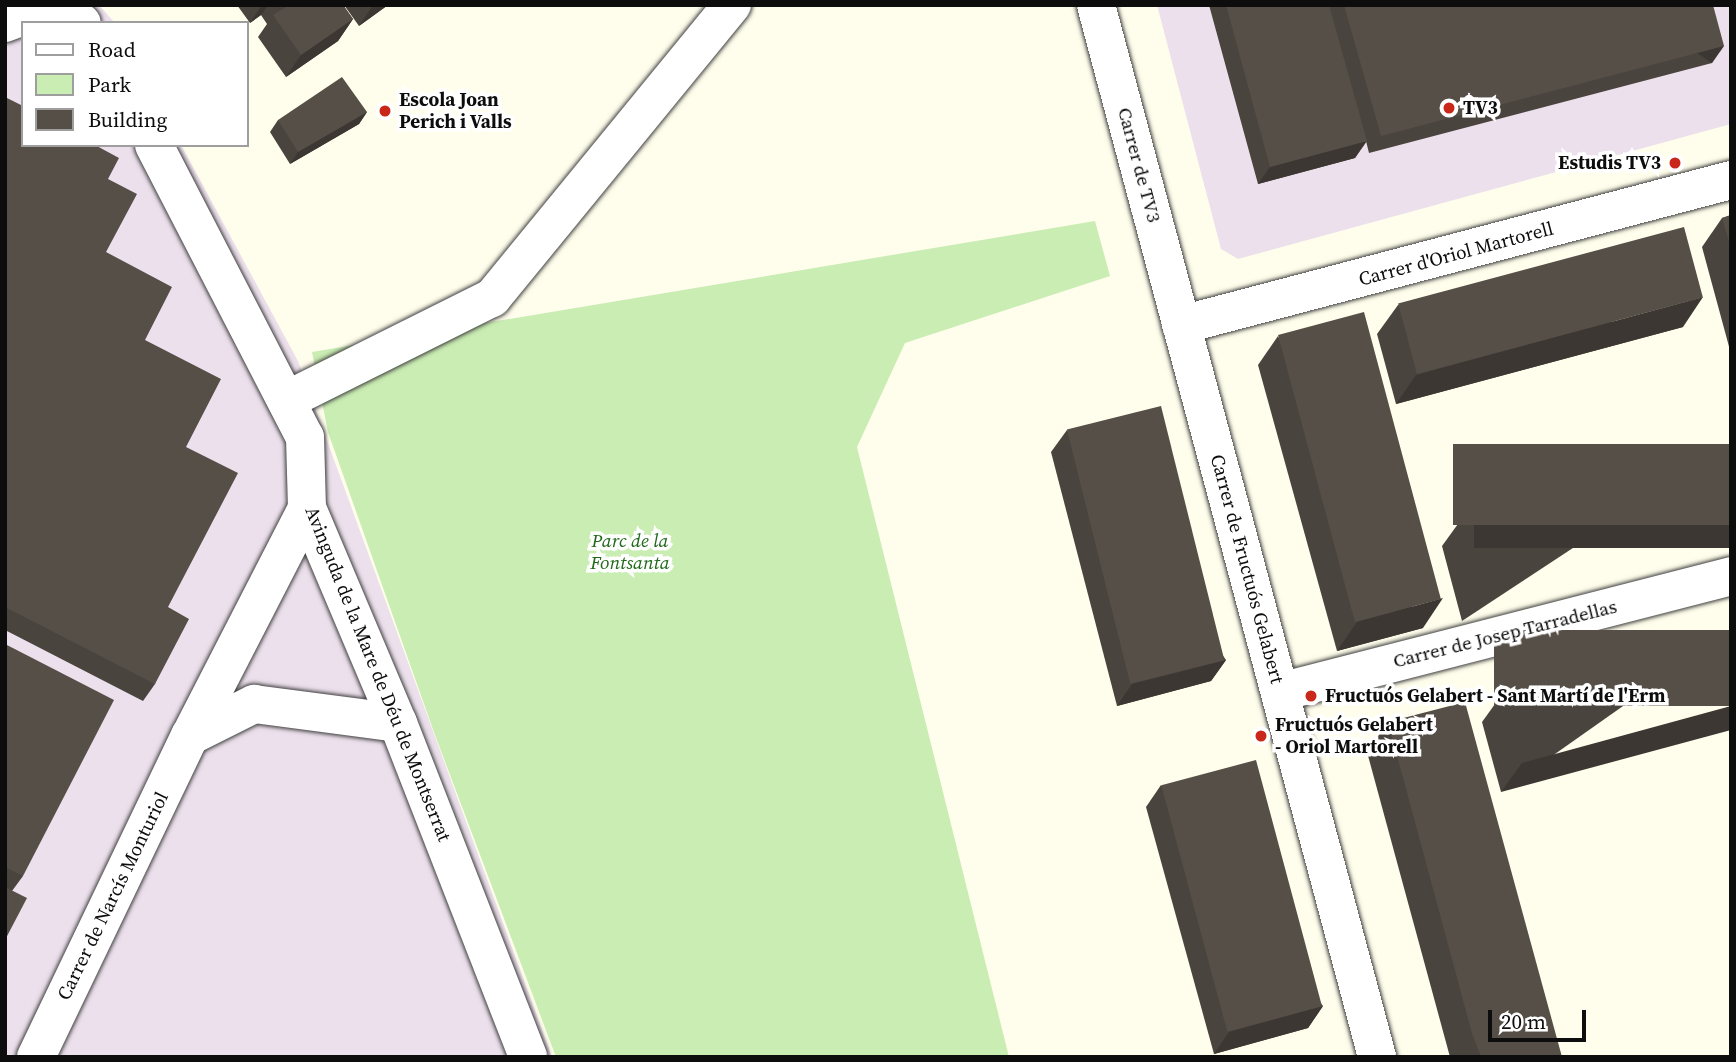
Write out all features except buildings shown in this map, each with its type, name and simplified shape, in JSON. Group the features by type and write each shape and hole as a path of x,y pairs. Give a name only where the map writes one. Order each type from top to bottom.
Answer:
{"street":[{"path":"5,23 54,5 79,21"},
{"path":"287,400 492,298 732,5"},
{"name":"Carrer de TV3","path":"1096,5 1181,325"},
{"name":"Avinguda de la Mare de Déu de Montserrat","path":"155,147 305,437 307,508 398,723 528,1057"},
{"name":"Carrer d'Oriol Martorell","path":"1181,325 1731,180"},
{"name":"Carrer de Fructuós Gelabert","path":"1181,325 1377,1057"},
{"name":"Carrer de Narcís Monturiol","path":"36,1057 190,736 307,508"},
{"name":"Carrer de Josep Tarradellas","path":"1280,692 1731,576"},
{"path":"190,736 254,704 398,723"}],"shaded area":[{"path":"5,5 99,5 113,21 21,21 21,147 182,147 298,361 552,1057 5,1057"},
{"path":"1157,5 1731,5 1731,124 1238,259 1221,249"}],"green space":[{"name":"Parc de la Fontsanta","path":"1095,221 1110,276 905,343 857,447 1009,1057 556,1057 435,735 328,432 312,352"}],"place":[{"name":"TV3","path":"1449,108"},
{"name":"Escola Joan Perich i Valls","path":"385,111"},
{"name":"Estudis TV3","path":"1675,163"},
{"name":"Fructuós Gelabert - Sant Martí de l'Erm","path":"1311,696"},
{"name":"Fructuós Gelabert - Oriol Martorell","path":"1261,736"}]}
